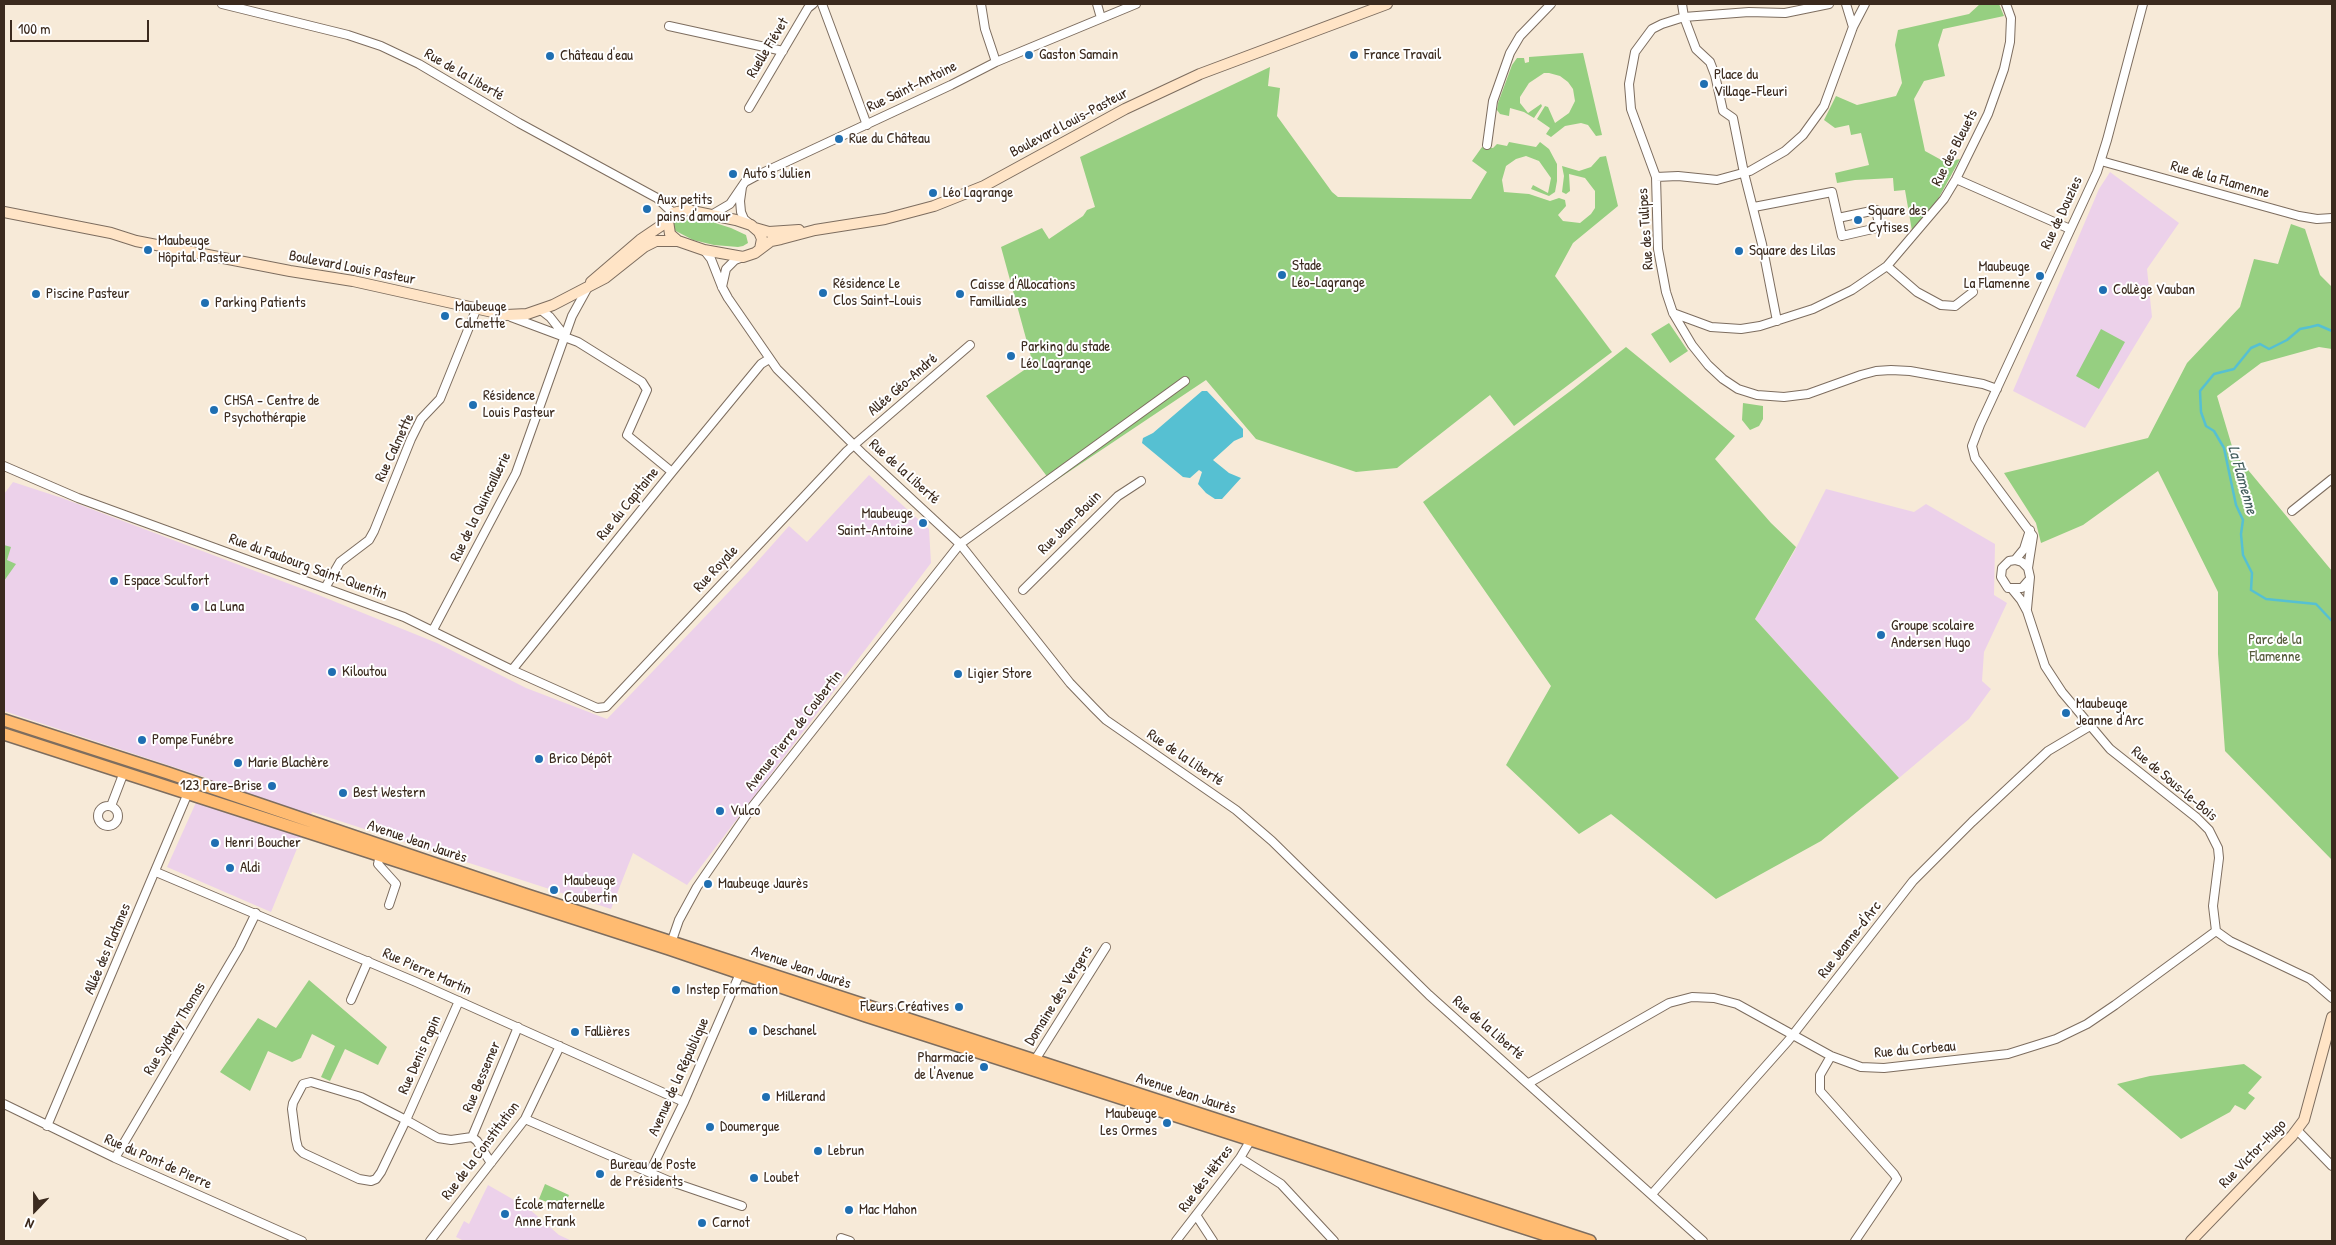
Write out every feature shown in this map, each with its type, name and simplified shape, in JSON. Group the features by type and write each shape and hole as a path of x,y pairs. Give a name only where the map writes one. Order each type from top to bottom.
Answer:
{"main road":[{"name":"Boulevard Louis-Pasteur","path":"743,257 755,253 771,241 815,230 885,219 948,201 984,186 1125,109 1200,74 1387,4"},
{"path":"588,287 596,276 633,246 671,217 687,210 713,214 769,232 815,230"},
{"name":"Boulevard Louis Pasteur","path":"4,212 111,233 136,241 290,271 353,281 476,310 506,315 527,314 542,310 565,300 605,278 644,247 656,241 678,241"},
{"path":"671,217 670,234 678,241 704,250 743,257"},
{"path":"753,227 762,239 760,249"},
{"name":"Avenue Jean Jaurès","path":"4,720 193,781 671,945"},
{"name":"Avenue Jean Jaurès","path":"4,734 124,772 188,795 671,945 1253,1136 1590,1241"},
{"name":"Rue Victor-Hugo","path":"2191,1241 2297,1130 2304,1120 2332,1018"},
{"name":"Avenue Jean Jaurès","path":"956,1040 1035,1060 1564,1241"}],"street":[{"name":"Rue de la Liberté","path":"222,4 348,35 381,46 419,64 519,123 657,198 671,217"},
{"name":"Ruelle Fiévet","path":"749,108 808,8 813,4"},
{"path":"822,4 867,125"},
{"path":"981,4 985,30 996,62"},
{"path":"1097,4 1101,18"},
{"name":"Rue Saint-Antoine","path":"713,214 730,204 742,185 768,170 867,125 996,62 1136,4"},
{"path":"1487,145 1492,101 1510,53 1520,36 1551,4"},
{"path":"1682,4 1684,17 1696,49 1710,62 1723,111 1733,118 1744,173 1754,207 1777,321"},
{"path":"1684,17 1750,12 1785,13 1829,4"},
{"path":"1846,4 1853,26"},
{"name":"Rue des Bleuets","path":"1674,313 1711,326 1724,328 1760,326 1813,309 1852,290 1887,266 1932,215 1956,180 1988,114 2004,69 2010,42 2011,18 2006,4"},
{"name":"Rue de Douzies","path":"2030,530 1975,458 1972,446 2100,161 2143,4"},
{"path":"1656,177 1678,176 1717,180 1744,173 1768,163 1785,151 1803,135 1829,97 1853,26 1862,6"},
{"name":"Rue des Tulipes","path":"1684,17 1662,24 1645,36 1635,52 1630,68 1629,84 1631,109 1656,177 1658,248 1666,292 1674,313 1692,345 1708,365 1723,379 1738,389 1757,395 1784,397 1808,394 1868,373 1890,370 1910,371 1982,384 1997,389"},
{"path":"669,26 783,51"},
{"name":"Rue de la Flamenne","path":"2100,161 2299,216 2317,219 2332,218"},
{"path":"1956,180 2070,229"},
{"path":"742,185 741,212 753,227"},
{"path":"1754,207 1832,192 1842,236 1877,228 1879,224 1876,210 1838,218"},
{"name":"Rue de la Liberté","path":"704,250 712,259 722,287 769,359 795,388 960,544 1070,682 1106,720 1245,817 1272,841 1429,995 1703,1241"},
{"path":"722,287 726,269 735,260 743,257"},
{"path":"1887,266 1917,292 1941,305 1954,306 1973,292"},
{"name":"Rue de la Quincaillerie","path":"433,630 516,473 572,316 588,287"},
{"name":"Rue Calmette","path":"325,588 340,562 369,540 374,532 410,439 421,420 440,398 476,310"},
{"path":"542,310 565,336 645,385 647,390 627,436 672,472"},
{"path":"506,315 556,335 565,336"},
{"name":"Allée Géo-André","path":"854,445 970,345"},
{"name":"Rue du Capitaine","path":"512,670 761,364 769,359"},
{"name":"Avenue Pierre de Coubertin","path":"671,945 679,920 698,887 752,807 960,544 1185,381"},
{"name":"Rue Royale","path":"597,708 606,706 854,445"},
{"name":"Rue du Faubourg Saint-Quentin","path":"4,466 78,498 325,588 433,630 512,670 597,708"},
{"path":"2292,511 2332,479"},
{"name":"Rue Jean-Bouin","path":"1023,590 1118,496 1141,481"},
{"path":"2030,530 2033,536 2028,581 2022,588 2012,589 2002,582 2000,573 2005,564 2015,560 2024,548 2030,530"},
{"path":"2015,560 2022,562 2028,568"},
{"name":"Rue de Sous-le-Bois","path":"2026,611 2028,581"},
{"name":"Rue de Sous-le-Bois","path":"2012,589 2021,600 2026,611 2049,675 2090,726 2110,749 2197,818 2209,830 2218,848 2219,858 2213,906 2216,931"},
{"name":"Rue Jeanne-d'Arc","path":"1652,1194 1794,1034 1913,881 1972,822 2048,751 2090,726"},
{"path":"111,806 124,772"},
{"name":"Allée des Platanes","path":"47,1126 193,781"},
{"path":"380,855 378,864 396,884 389,905"},
{"name":"Rue Pierre Martin","path":"156,872 368,961 684,1102"},
{"name":"Rue Sydney Thomas","path":"115,1158 239,948 256,913"},
{"path":"2216,931 2230,941 2310,979 2332,998"},
{"name":"Rue du Corbeau","path":"1529,1083 1669,1004 1692,997 1714,998 1737,1004 1831,1056 1861,1067 1884,1068 2008,1054 2056,1039 2087,1024 2115,1006 2216,931"},
{"name":"Domaine des Vergers","path":"1035,1060 1106,947"},
{"path":"351,1000 368,961"},
{"name":"Avenue de la République","path":"650,1172 684,1102 742,968"},
{"name":"Rue Denis Papin","path":"406,1120 459,1001"},
{"name":"Rue Bessemer","path":"472,1137 518,1027"},
{"name":"Rue de la Constitution","path":"430,1241 525,1119 560,1046"},
{"path":"1831,1056 1820,1075 1820,1091 1894,1174 1897,1180 1855,1241"},
{"path":"406,1120 381,1172 371,1181 359,1179 303,1153 298,1148 292,1109 297,1093 303,1084 311,1082 361,1097 406,1120 438,1138 451,1140 472,1137 477,1141 490,1163"},
{"name":"Rue du Pont de Pierre","path":"4,1104 115,1158 302,1241"},
{"path":"525,1119 686,1188 742,1206"},
{"path":"2297,1130 2332,1166"},
{"name":"Rue des Hêtres","path":"1176,1241 1240,1158 1253,1136"},
{"path":"1240,1158 1281,1184 1334,1241"},
{"path":"1196,1215 1213,1241"},
{"path":"841,1238 850,1241"}],"shaded area":[{"name":"Collège Vauban","path":"2110,172 2179,223 2147,269 2152,317 2085,428 2013,391 2099,189"},
{"path":"869,475 929,529 931,563 687,885 633,853 611,909 312,812 271,912 167,867 207,778 4,711 4,494 13,482 62,498 316,594 437,643 526,688 607,719 748,572 789,526 807,542"},
{"name":"Groupe scolaire Andersen Hugo","path":"1826,489 1914,512 1926,504 1995,544 1994,595 2007,603 1984,652 1982,681 1991,689 1969,719 1899,778 1755,619 1794,552"},
{"name":"École maternelle Anne Frank","path":"488,1185 528,1208 559,1235 572,1241 464,1241 456,1237 464,1221 469,1224"}],"green space":[{"path":"1980,4 1999,4 2004,16 1943,29 1938,45 1945,76 1924,81 1914,99 1925,151 1945,162 1960,159 1937,201 1912,231 1905,190 1894,191 1893,178 1837,183 1835,173 1869,165 1861,133 1851,135 1849,125 1835,128 1824,120 1836,96 1857,105 1896,96 1902,83 1895,45 1898,30 1969,14"},
{"path":"1583,53 1602,135 1596,136 1588,125 1581,123 1565,126 1551,137 1546,134 1550,128 1537,119 1545,106 1548,107 1555,123 1569,113 1575,101 1573,89 1568,82 1560,76 1549,73 1544,73 1529,83 1520,97 1520,103 1528,113 1541,104 1542,106 1534,118 1524,112 1510,108 1509,116 1500,114 1497,110 1512,65 1517,58 1524,58 1525,63 1529,62 1529,57"},
{"name":"Stade Léo-Lagrange","path":"1270,67 1268,86 1280,88 1277,116 1332,192 1338,197 1471,199 1487,172 1472,161 1482,147 1493,148 1497,144 1507,146 1509,142 1536,147 1540,142 1549,149 1557,164 1555,192 1549,196 1531,189 1533,185 1548,193 1551,178 1539,161 1526,156 1516,159 1506,166 1502,180 1504,192 1529,194 1550,201 1559,198 1565,200 1566,206 1558,215 1563,221 1580,223 1595,208 1595,191 1585,178 1569,174 1570,191 1566,194 1562,192 1564,176 1562,166 1579,171 1591,167 1600,157 1606,156 1618,206 1573,243 1555,276 1612,352 1514,426 1490,395 1397,468 1356,472 1256,439 1206,380 1052,483 986,396 1033,364 1001,247 1042,228 1049,239 1083,216 1087,210 1095,207 1080,157"},
{"path":"683,218 709,221 731,228 746,235 748,243 738,247 714,245 693,240 674,230 674,222"},
{"name":"Parc de la Flamenne","path":"2291,224 2305,229 2320,275 2332,287 2332,349 2319,347 2261,363 2217,396 2234,453 2332,571 2332,860 2225,751 2218,654 2218,592 2158,471 2083,525 2041,543 2036,523 2004,473 2148,438 2187,363 2240,307 2254,259 2278,264"},
{"path":"1669,323 1688,351 1670,363 1651,334"},
{"path":"2101,329 2125,342 2099,389 2076,376"},
{"path":"1626,347 1735,436 1715,459 1771,523 1796,547 1755,619 1899,778 1821,841 1716,899 1611,814 1579,834 1506,765 1551,686 1423,502"},
{"path":"1743,403 1763,406 1763,419 1759,426 1750,430 1742,420"},
{"path":"4,545 11,547 7,560 16,564 4,581"},
{"path":"309,980 387,1047 378,1065 345,1049 330,1081 321,1077 335,1046 312,1034 301,1058 292,1062 268,1051 250,1091 220,1072 258,1018 276,1028"},
{"path":"2244,1064 2262,1077 2248,1093 2255,1098 2245,1110 2235,1105 2230,1112 2181,1139 2117,1084 2150,1076"},
{"path":"545,1184 569,1195 563,1208 539,1199"}],"water":[{"path":"1202,391 1207,391 1243,429 1243,437 1234,441 1213,460 1229,473 1241,478 1222,499 1215,499 1198,484 1202,472 1199,470 1190,478 1183,477 1142,443 1143,438 1153,433"}],"waterway":[{"name":"La Flamenne","path":"2332,331 2318,325 2300,329 2287,340 2269,349 2260,344 2251,348 2234,369 2214,374 2200,391 2201,412 2206,426 2214,431 2224,448 2236,505 2243,520 2241,534 2243,555 2252,573 2251,590 2266,599 2316,604 2332,621"}],"place":[{"name":"Gaston Samain","path":"1029,55"},
{"name":"France Travail","path":"1354,55"},
{"name":"Château d'eau","path":"550,56"},
{"name":"Place du Village-Fleuri","path":"1704,84"},
{"name":"Rue du Château","path":"839,139"},
{"name":"Auto's Julien","path":"733,174"},
{"name":"Léo Lagrange","path":"933,193"},
{"name":"Aux petits pains d'amour","path":"647,209"},
{"name":"Square des Cytises","path":"1858,220"},
{"name":"Maubeuge Hôpital Pasteur","path":"148,250"},
{"name":"Square des Lilas","path":"1739,251"},
{"name":"Stade Léo-Lagrange","path":"1282,275"},
{"name":"Maubeuge La Flamenne","path":"2040,276"},
{"name":"Collège Vauban","path":"2103,290"},
{"name":"Résidence Le Clos Saint-Louis","path":"823,293"},
{"name":"Piscine Pasteur","path":"36,294"},
{"name":"Caisse d'Allocations Familliales","path":"960,294"},
{"name":"Parking Patients","path":"205,303"},
{"name":"Maubeuge Calmette","path":"445,316"},
{"name":"Parking du stade Léo Lagrange","path":"1011,356"},
{"name":"Résidence Louis Pasteur","path":"473,405"},
{"name":"CHSA - Centre de Psychothérapie","path":"214,410"},
{"name":"Maubeuge Saint-Antoine","path":"923,523"},
{"name":"Espace Sculfort","path":"114,581"},
{"name":"La Luna","path":"195,607"},
{"name":"Groupe scolaire Andersen Hugo","path":"1881,635"},
{"name":"Kiloutou","path":"332,672"},
{"name":"Ligier Store","path":"958,674"},
{"name":"Maubeuge Jeanne d'Arc","path":"2066,713"},
{"name":"Pompe Funébre","path":"142,740"},
{"name":"Brico Dépôt","path":"539,759"},
{"name":"Marie Blachère","path":"238,763"},
{"name":"123 Pare-Brise","path":"272,786"},
{"name":"Best Western","path":"343,793"},
{"name":"Vulco","path":"720,811"},
{"name":"Henri Boucher","path":"215,843"},
{"name":"Aldi","path":"230,868"},
{"name":"Maubeuge Jaurès","path":"708,884"},
{"name":"Maubeuge Coubertin","path":"554,890"},
{"name":"Instep Formation","path":"676,990"},
{"name":"Fleurs Créatives","path":"959,1007"},
{"name":"Deschanel","path":"753,1031"},
{"name":"Fallières","path":"575,1032"},
{"name":"Pharmacie de l'Avenue","path":"984,1067"},
{"name":"Millerand","path":"766,1097"},
{"name":"Maubeuge Les Ormes","path":"1167,1123"},
{"name":"Doumergue","path":"710,1127"},
{"name":"Lebrun","path":"818,1151"},
{"name":"Bureau de Poste de Présidents","path":"600,1174"},
{"name":"Loubet","path":"754,1178"},
{"name":"Mac Mahon","path":"849,1210"},
{"name":"École maternelle Anne Frank","path":"505,1214"},
{"name":"Carnot","path":"702,1223"}]}
